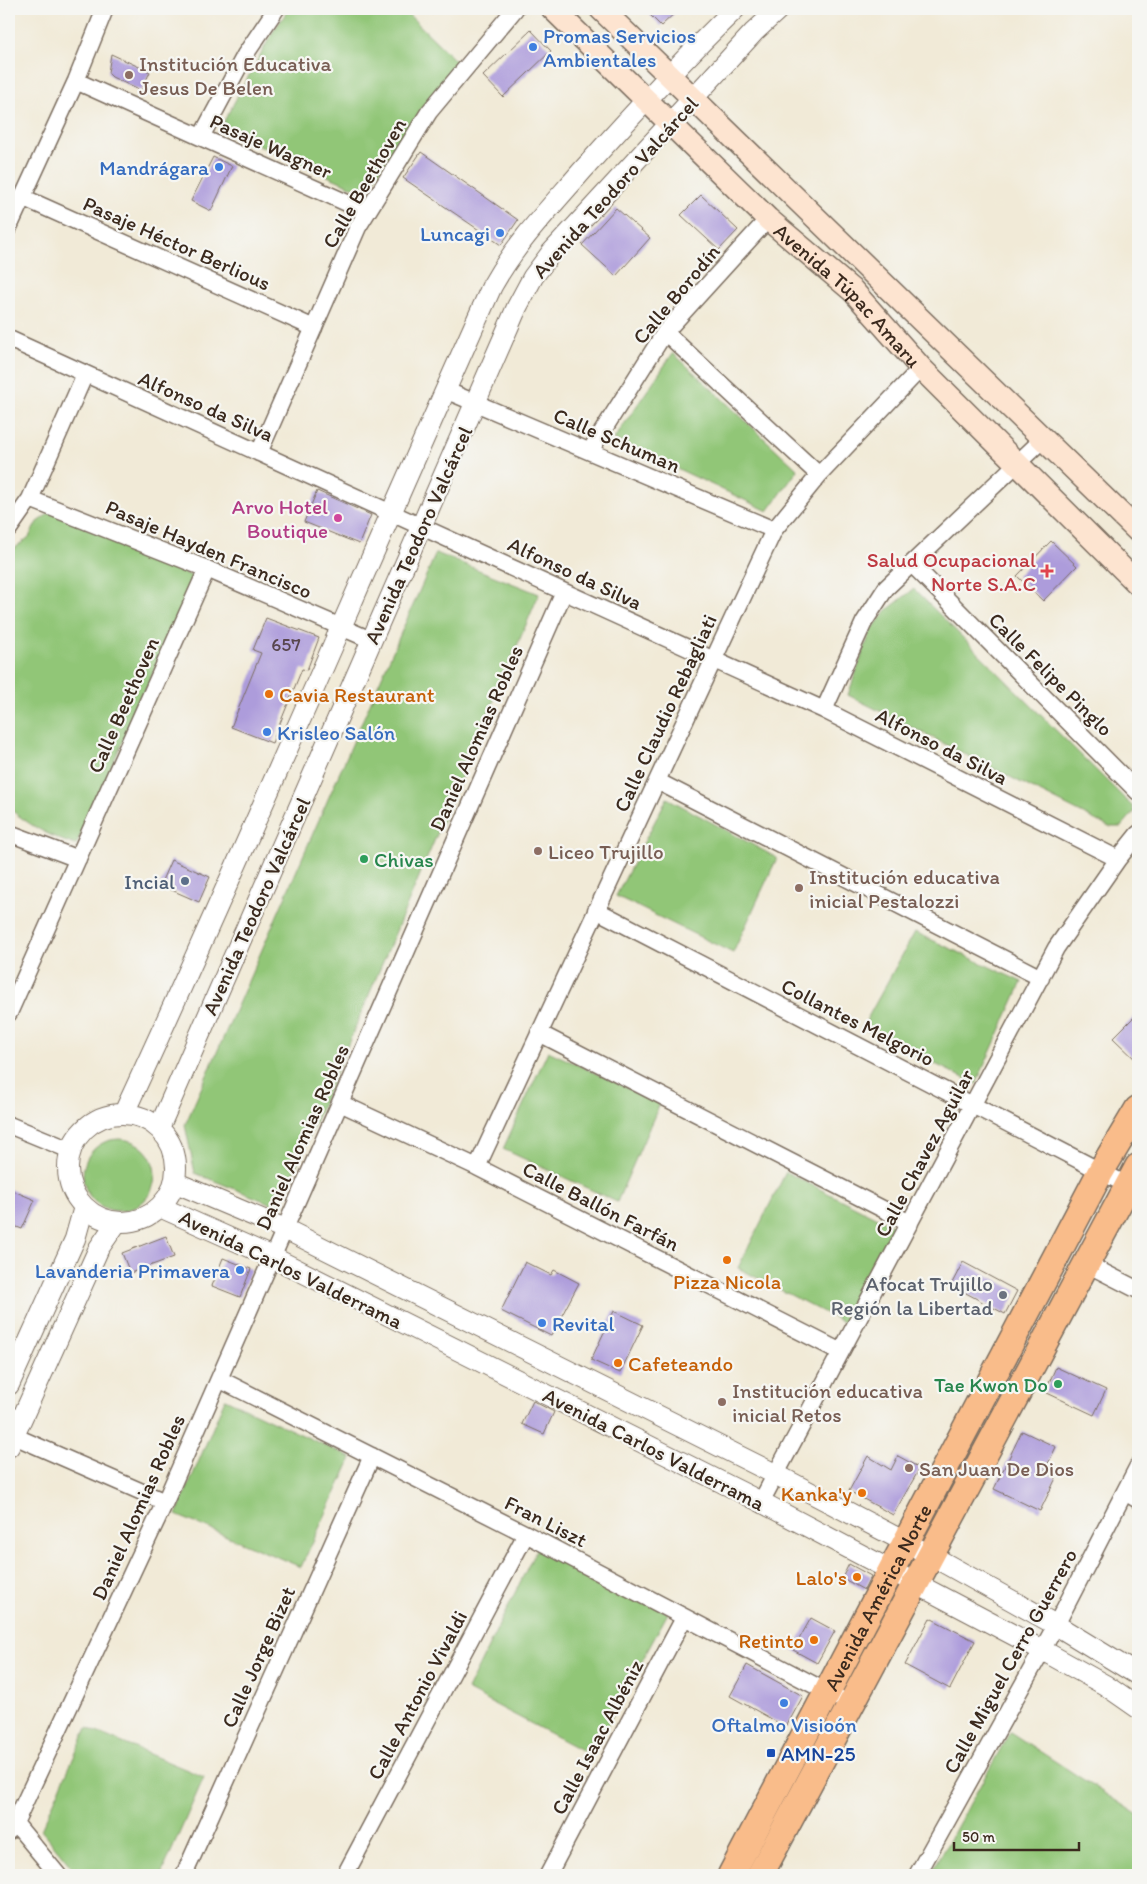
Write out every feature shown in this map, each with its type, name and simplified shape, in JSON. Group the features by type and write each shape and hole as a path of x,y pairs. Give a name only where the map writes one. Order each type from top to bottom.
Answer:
{"main road":[{"name":"Avenida Túpac Amaru","path":"554,9 768,219 853,291 921,368 1138,584"},
{"name":"Avenida Túpac Amaru","path":"601,9 1138,531"},
{"name":"Avenida América Norte","path":"731,1875 893,1571 1101,1171 1138,1109"},
{"name":"Avenida América Norte","path":"760,1875 1133,1176"}],"street":[{"path":"9,227 76,82 105,9"},
{"path":"201,138 245,55 276,9"},
{"name":"Calle Beethoven","path":"259,453 358,227 430,112 515,9"},
{"name":"Avenida Teodoro Valcárcel","path":"124,1113 206,934 390,512 492,286 507,259 646,99 735,9"},
{"name":"Avenida Teodoro Valcárcel","path":"159,1128 517,307 533,277 551,252 670,122 754,32 779,9"},
{"name":"Pasaje Wagner","path":"76,82 367,212"},
{"name":"Pasaje Héctor Berlious","path":"22,197 314,328"},
{"name":"Calle Borodín","path":"590,451 666,332 768,219"},
{"path":"666,332 819,475"},
{"name":"Alfonso da Silva","path":"9,339 824,710 1118,859"},
{"name":"Calle Claudio Rebagliati","path":"477,1167 774,530 819,475 921,368"},
{"path":"9,530 30,499 85,374"},
{"name":"Calle Schuman","path":"445,390 774,530"},
{"path":"824,710 864,622 886,588 1044,439"},
{"name":"Pasaje Hayden Francisco","path":"30,499 207,569 372,640"},
{"name":"Calle Felipe Pinglo","path":"912,564 1138,792"},
{"name":"Calle Beethoven","path":"9,1013 14,985 78,860 207,569"},
{"name":"Daniel Alomias Robles","path":"12,1827 165,1502 564,592"},
{"path":"657,781 1041,978"},
{"path":"9,832 78,860"},
{"name":"Calle Chavez Aguilar","path":"761,1502 1056,948 1118,859 1138,834"},
{"name":"Collantes Melgorio","path":"596,910 1101,1171 1133,1176"},
{"path":"206,934 238,946"},
{"path":"539,1033 910,1223"},
{"name":"Calle Ballón Farfán","path":"340,1103 477,1167 841,1352"},
{"path":"124,1113 142,1118 159,1128 168,1140 174,1153 176,1168 169,1196 160,1207 140,1218 117,1222 99,1217 84,1208 75,1195 69,1181 67,1166 70,1150 79,1134 92,1123 108,1115 124,1113"},
{"path":"9,1125 70,1150"},
{"name":"Avenida Carlos Valderrama","path":"174,1182 285,1229 775,1474 907,1543 1056,1625 1138,1675"},
{"name":"Avenida Carlos Valderrama","path":"160,1207 272,1257 761,1502 1042,1650 1105,1685 1138,1708"},
{"path":"9,1386 75,1239 84,1208"},
{"path":"117,1222 99,1248 11,1442 165,1502"},
{"path":"1085,1264 1138,1290"},
{"name":"Fran Liszt","path":"219,1379 526,1534 852,1705"},
{"name":"Calle Jorge Bizet","path":"184,1875 372,1456"},
{"name":"Calle Miguel Cerro Guerrero","path":"917,1875 1056,1625 1132,1496 1138,1466"},
{"name":"Calle Antonio Vivaldi","path":"345,1875 526,1534"},
{"name":"Calle Isaac Albéniz","path":"548,1875 684,1618"},
{"path":"12,1827 58,1875"}],"green space":[{"path":"289,9 403,9 461,66 429,112 404,132 366,193 226,131 224,121 274,30"},
{"path":"673,353 798,470 768,511 614,439"},
{"path":"51,512 196,578 76,845 40,830 9,808 9,553 29,537 37,522"},
{"name":"Chivas","path":"436,553 539,594 279,1207 195,1173 185,1125"},
{"path":"914,589 1132,806 1134,812 1121,827 1109,827 848,695 871,630 887,610"},
{"path":"667,798 777,858 733,953 616,896"},
{"path":"915,932 1022,982 976,1084 862,1028"},
{"path":"548,1051 660,1103 617,1202 503,1149"},
{"path":"119,1139 139,1145 149,1155 155,1175 149,1195 139,1205 119,1211 99,1205 89,1195 83,1175 89,1155 99,1145"},
{"path":"786,1172 897,1228 845,1323 738,1268"},
{"path":"225,1399 352,1458 301,1567 176,1515"},
{"path":"538,1546 668,1613 591,1755 467,1690"},
{"path":"87,1728 204,1777 161,1875 78,1875 41,1830"},
{"path":"1010,1732 1138,1815 1138,1868 1133,1875 930,1875"}],"building":[{"path":"644,9 679,9 661,26"},
{"path":"531,30 551,51 503,97 483,76"},
{"name":"Institución Educativa Jesus De Belen","path":"111,54 150,72 141,91 112,77 108,73"},
{"path":"421,152 518,220 501,245 403,178"},
{"path":"213,157 232,166 211,211 191,201"},
{"path":"701,195 738,230 719,250 681,215"},
{"path":"616,208 650,238 616,276 582,245"},
{"name":"Arvo Hotel Boutique","path":"317,491 371,515 359,544 304,522"},
{"name":"Salud Ocupacional Norte S.A.C","path":"1051,541 1077,566 1043,601 1017,576"},
{"path":"266,618 319,638 307,670 302,669 272,743 231,727 261,653 253,650"},
{"name":"Incial","path":"171,860 210,877 199,902 160,885"},
{"path":"1138,1013 1138,1062 1113,1038"},
{"path":"9,1189 35,1200 22,1229 9,1224"},
{"path":"166,1236 174,1257 130,1273 122,1253"},
{"path":"223,1258 251,1269 240,1297 212,1286"},
{"path":"525,1262 551,1275 554,1270 579,1283 551,1336 501,1311"},
{"path":"963,1262 1017,1291 1005,1314 951,1285"},
{"path":"614,1311 643,1325 620,1373 591,1360"},
{"path":"1056,1367 1106,1390 1094,1415 1045,1392"},
{"path":"533,1401 554,1412 544,1434 522,1424"},
{"path":"1022,1431 1056,1447 1044,1472 1056,1478 1040,1511 994,1489"},
{"path":"868,1456 891,1470 898,1456 920,1468 893,1515 849,1491"},
{"name":"Lalo's","path":"849,1564 871,1576 864,1590 842,1578"},
{"name":"Retinto","path":"811,1618 835,1631 817,1663 793,1650"},
{"path":"930,1618 975,1641 950,1689 905,1665"},
{"path":"747,1665 803,1696 786,1727 730,1696"}],"place":[{"name":"Promas Servicios Ambientales","path":"533,47"},
{"name":"Institución Educativa Jesus De Belen","path":"129,75"},
{"name":"Mandrágara","path":"219,167"},
{"name":"Luncagi","path":"500,233"},
{"name":"Arvo Hotel Boutique","path":"338,518"},
{"name":"Salud Ocupacional Norte S.A.C","path":"1047,571"},
{"name":"Cavia Restaurant","path":"269,694"},
{"name":"Krisleo Salón","path":"267,732"},
{"name":"Liceo Trujillo","path":"538,851"},
{"name":"Chivas","path":"364,859"},
{"name":"Incial","path":"185,881"},
{"name":"Institución educativa inicial Pestalozzi","path":"799,888"},
{"name":"Pizza Nicola","path":"727,1260"},
{"name":"Lavanderia Primavera","path":"240,1270"},
{"name":"Afocat Trujillo Región la Libertad","path":"1003,1295"},
{"name":"Revital","path":"542,1323"},
{"name":"Cafeteando","path":"618,1363"},
{"name":"Tae Kwon Do","path":"1058,1384"},
{"name":"Institución educativa inicial Retos","path":"722,1402"},
{"name":"San Juan De Dios","path":"909,1468"},
{"name":"Kanka'y","path":"862,1493"},
{"name":"Lalo's","path":"857,1577"},
{"name":"Retinto","path":"814,1640"},
{"name":"Oftalmo Visioón","path":"784,1703"},
{"name":"AMN-25","path":"771,1753"}]}
